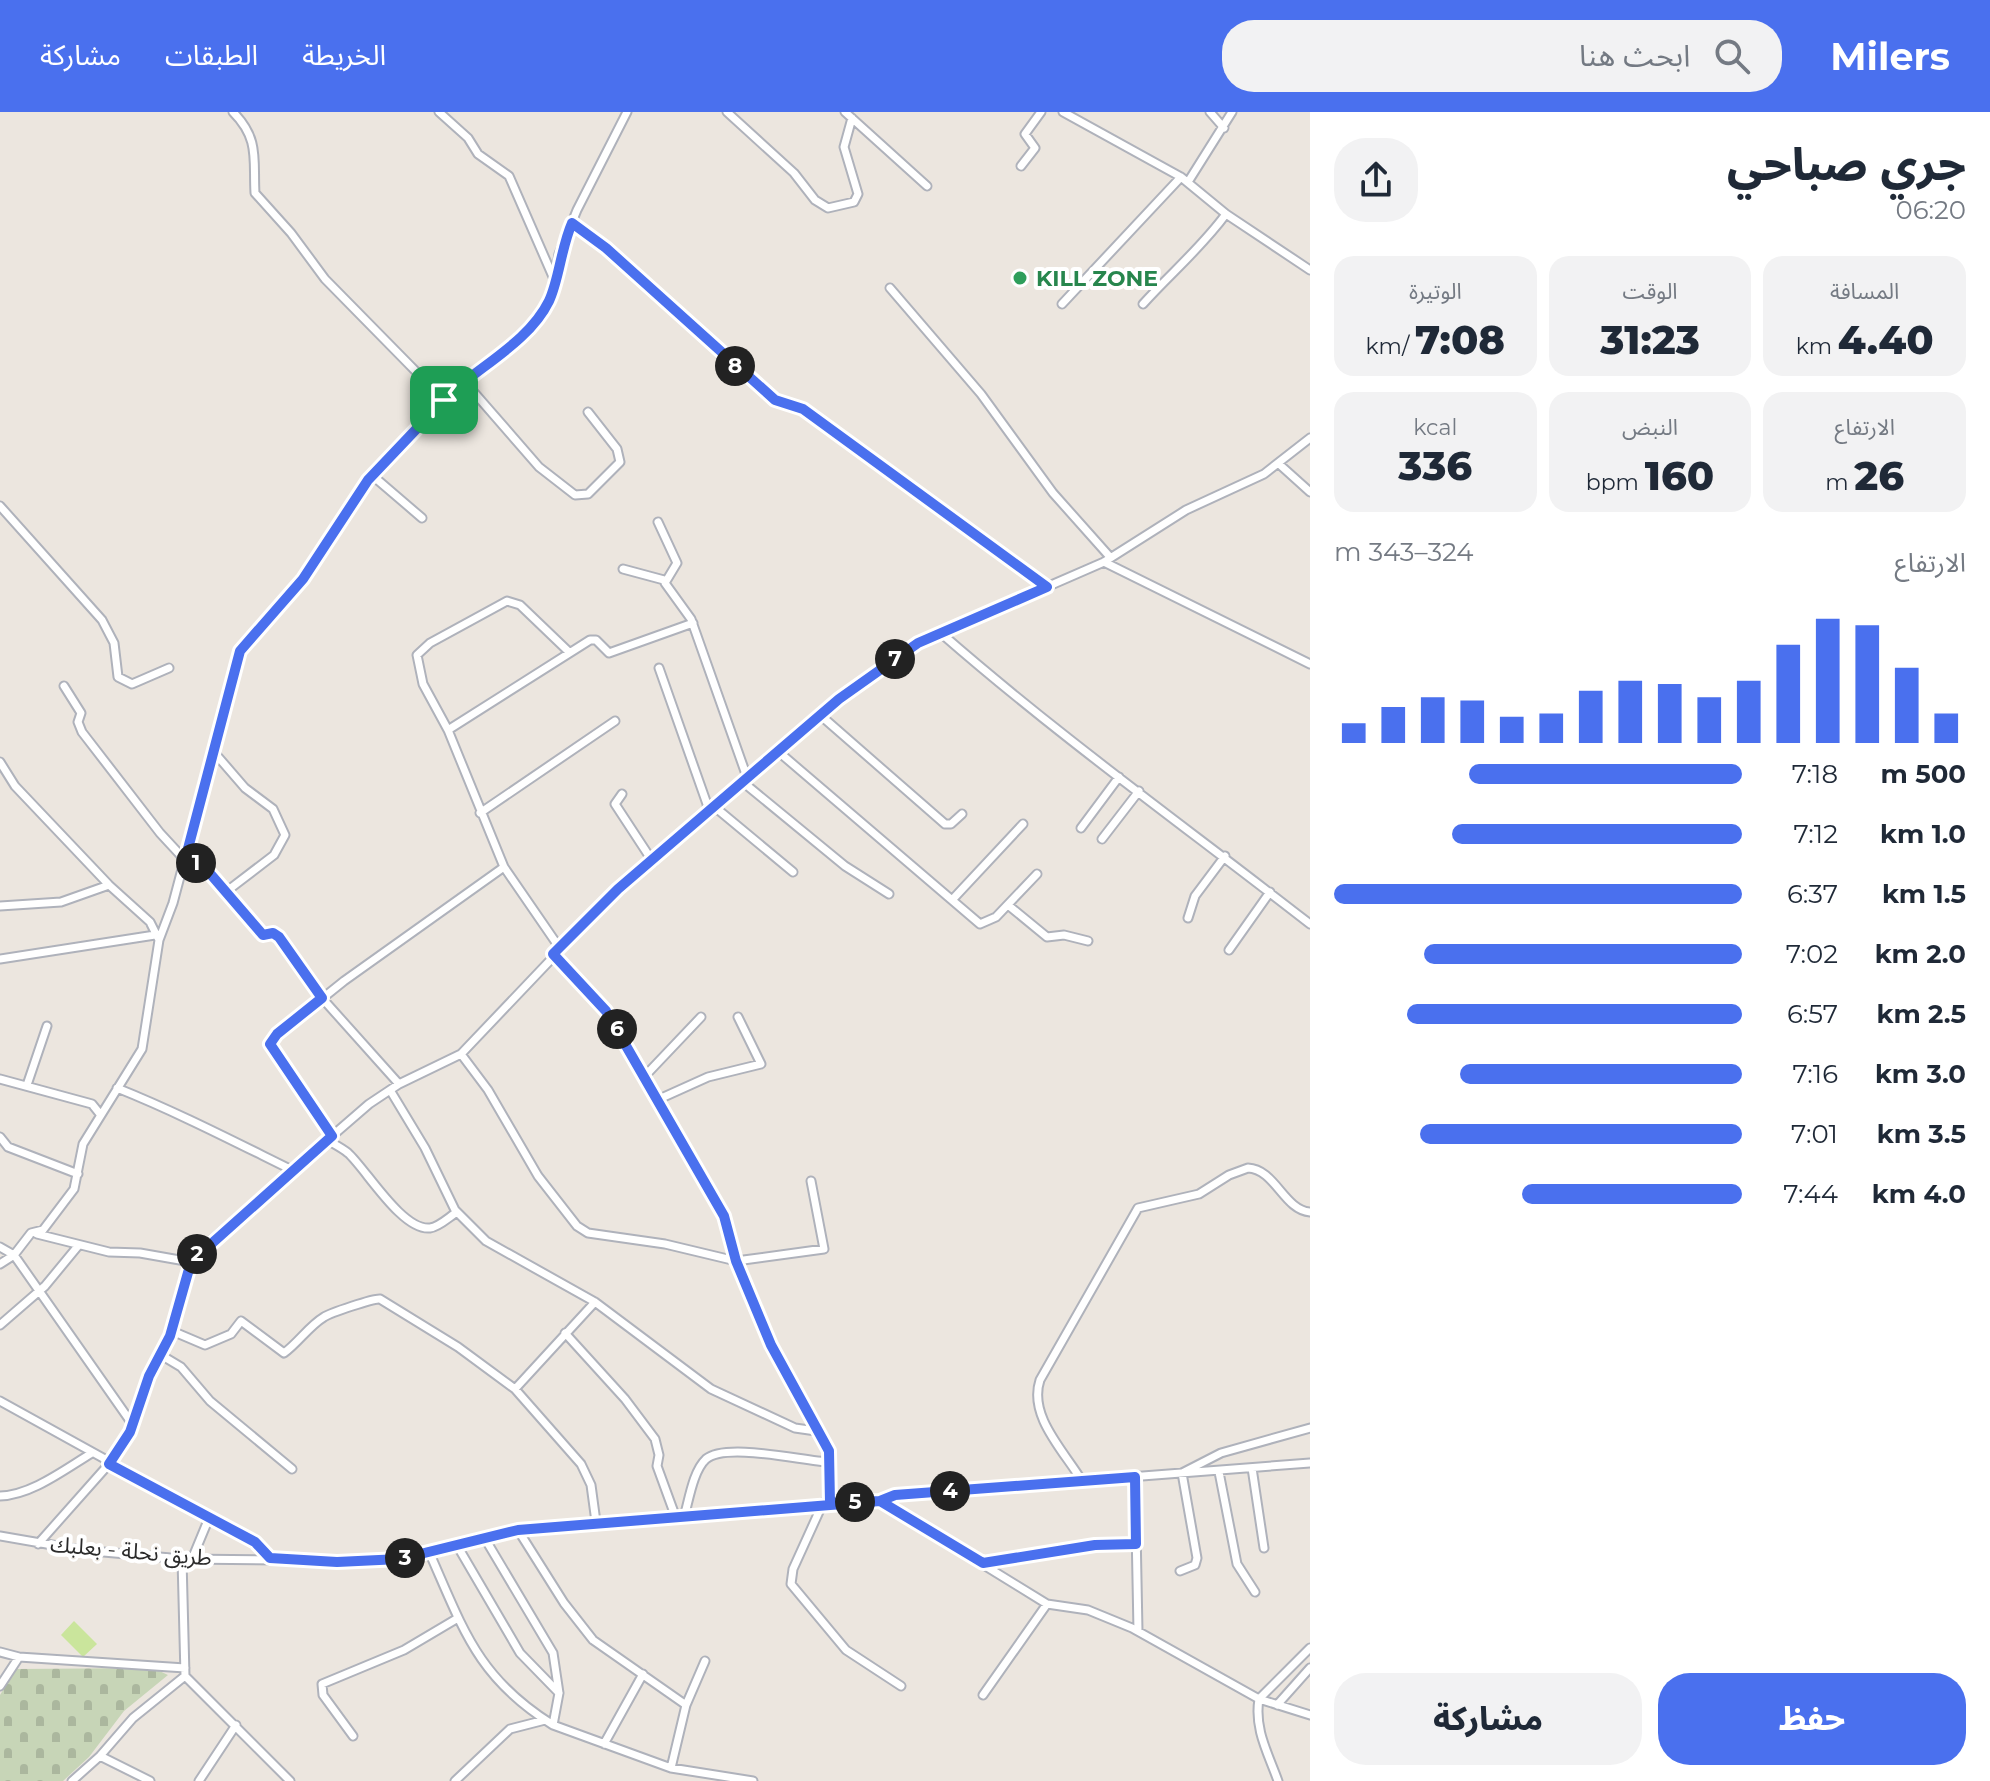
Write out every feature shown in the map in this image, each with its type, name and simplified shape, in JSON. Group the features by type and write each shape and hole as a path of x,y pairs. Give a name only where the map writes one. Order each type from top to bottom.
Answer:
{"street":[{"path":"233,112 249,130 258,170 255,193 291,233 325,279 444,400"},
{"path":"439,112 468,138 478,154 509,176 555,280"},
{"path":"0,1264 14,1255 31,1233 43,1230 74,1189 83,1144 146,1038 157,938 185,860 240,651 303,579 345,510 373,476 444,400 512,343 541,314 548,303 559,254 572,223 627,112"},
{"path":"727,112 779,158 815,200 828,208 854,202 858,194 844,147 852,118"},
{"path":"845,112 927,186"},
{"path":"1021,166 1035,148 1025,134 1041,112"},
{"path":"1063,112 1184,179 1226,214 1310,270"},
{"path":"1210,112 1224,128"},
{"path":"1062,304 1184,179 1224,128 1232,112"},
{"path":"1143,304 1176,268 1201,247 1226,214"},
{"path":"572,223 606,248 775,400 803,409 1047,587"},
{"path":"890,288 981,394 1053,493 1107,560 1310,664"},
{"path":"465,382 539,467 575,495 588,494 620,462 617,449 588,412"},
{"path":"38,1544 109,1464 133,1425 149,1376 172,1331 191,1262 205,1246 390,1090 461,1054 556,950 618,889 780,753 819,714 918,643 1107,560 1186,510 1242,487 1279,464 1310,438"},
{"path":"1279,464 1310,492"},
{"path":"373,476 422,518"},
{"path":"0,506 102,620 116,648 118,677 132,684 169,668"},
{"path":"658,522 677,563 675,571 664,580"},
{"path":"623,569 664,580 693,623 746,782 845,866 889,894"},
{"path":"569,652 520,605 511,601 430,643 417,655 417,663 423,684 448,730 504,867 556,950 597,998 724,1216 736,1261 771,1345 829,1451 827,1503 793,1569 791,1584 846,1650 901,1686"},
{"path":"448,730 593,639 609,653 693,623"},
{"path":"942,634 1119,777 1310,924"},
{"path":"659,668 707,804 708,815"},
{"path":"64,686 81,713 78,725 104,765 185,860 207,870 258,931 279,937 322,998 399,1084"},
{"path":"819,714 945,824 951,824 962,814"},
{"path":"480,813 615,721"},
{"path":"213,751 245,788 273,809 285,835 274,855 227,891"},
{"path":"780,753 980,924 991,921 1037,874"},
{"path":"0,762 15,786 109,885 150,922 157,938"},
{"path":"1081,828 1119,777"},
{"path":"1102,839 1139,791"},
{"path":"622,794 615,804 653,862"},
{"path":"716,808 793,872"},
{"path":"952,900 1023,824"},
{"path":"1188,918 1195,896 1225,856"},
{"path":"457,1212 429,1228 418,1225 378,1192 350,1155 330,1138 270,1044 277,1034 322,998 504,867"},
{"path":"0,906 61,902 109,885"},
{"path":"1229,950 1270,892"},
{"path":"1008,905 1047,937 1064,935 1088,941"},
{"path":"0,959 157,938"},
{"path":"644,1077 701,1017"},
{"path":"657,1100 708,1077 761,1064 738,1017"},
{"path":"27,1085 47,1026"},
{"path":"461,1054 488,1090 538,1176 577,1226 597,1237 665,1244 736,1261 824,1249 811,1181"},
{"path":"0,1079 92,1104 100,1114"},
{"path":"117,1088 167,1108 294,1171"},
{"path":"390,1090 425,1148 457,1212 486,1241 595,1302 711,1389 795,1428 816,1431"},
{"path":"0,1137 8,1147 78,1174"},
{"path":"1082,1481 1038,1411 1035,1396 1040,1380 1138,1208 1199,1194 1229,1175 1248,1168 1267,1176 1295,1205 1310,1212"},
{"path":"31,1233 78,1246 191,1262"},
{"path":"0,1325 40,1291 78,1246"},
{"path":"0,1247 14,1255 133,1425"},
{"path":"172,1331 205,1345 231,1334 241,1321 284,1353 325,1316 376,1298 458,1347 515,1389 581,1464 591,1485 596,1522"},
{"path":"515,1389 595,1302"},
{"path":"565,1333 625,1399 655,1439 659,1455 657,1466 680,1518"},
{"path":"161,1355 181,1367 204,1396 292,1469"},
{"path":"0,1401 255,1542 270,1558"},
{"path":"1180,1571 1195,1565 1197,1558 1182,1473 1221,1453 1310,1428"},
{"path":"0,1496 11,1496 42,1482 92,1453"},
{"path":"680,1518 702,1464 714,1455 776,1454 829,1462"},
{"name":"طريق نحلة - بعلبك","path":"0,1536 38,1544 182,1559 270,1558 337,1562 430,1554 518,1530 596,1522 680,1518 827,1503 880,1501 895,1495 1310,1463"},
{"path":"1252,1468 1264,1548"},
{"path":"1219,1472 1237,1564 1255,1592"},
{"path":"1135,1477 1138,1631"},
{"path":"880,1501 1047,1604 1088,1610 1138,1631 1259,1699 1310,1715"},
{"path":"192,1559 209,1518"},
{"path":"518,1530 576,1621 611,1654 686,1705"},
{"path":"484,1537 553,1653 559,1693 549,1722"},
{"path":"983,1563 1095,1545 1136,1544"},
{"path":"458,1547 520,1653 559,1693"},
{"path":"430,1554 469,1644 485,1668 549,1722 671,1768 753,1781"},
{"path":"182,1559 185,1672"},
{"path":"983,1695 1047,1604"},
{"path":"353,1736 323,1695 322,1684 404,1650 458,1618"},
{"path":"1278,1781 1260,1737 1256,1716 1259,1699 1310,1648"},
{"path":"0,1652 19,1657 185,1672 290,1781"},
{"path":"0,1686 19,1657"},
{"path":"671,1768 686,1705 705,1661"},
{"path":"1277,1705 1310,1668"},
{"path":"72,1781 100,1756 133,1718 185,1672"},
{"path":"604,1744 643,1674"},
{"path":"455,1781 510,1729 549,1722"},
{"path":"199,1781 236,1725"},
{"path":"100,1756 136,1778 150,1781"}],"green space":[{"path":"74,1621 97,1644 83,1657 61,1635"},
{"path":"153,1668 168,1675 124,1711 89,1757 63,1781 0,1781 0,1695 16,1669"}],"place":[{"name":"KILL ZONE","path":"1020,278"}],"route":[{"path":"444,400 368,480 345,510 303,579 262,623 235,662 185,860 207,870 263,935 273,933 279,937 322,998 277,1034 270,1044 332,1136 274,1190 205,1246 191,1262 170,1336 149,1376 130,1432 109,1464 255,1542 270,1558 337,1562 400,1559 518,1530 575,1523 679,1518 823,1503 880,1501 895,1495 1135,1477 1136,1544 1095,1545 983,1563 880,1501 830,1503 831,1477 829,1462 831,1459 829,1451 771,1345 736,1261 729,1230 717,1202 606,1011 587,987 553,954 618,889 780,753 819,714 839,699 918,643 1007,607 1047,587 803,409 775,400 708,343 606,248 572,223 559,254 552,294 541,314 512,343 444,400"}]}
